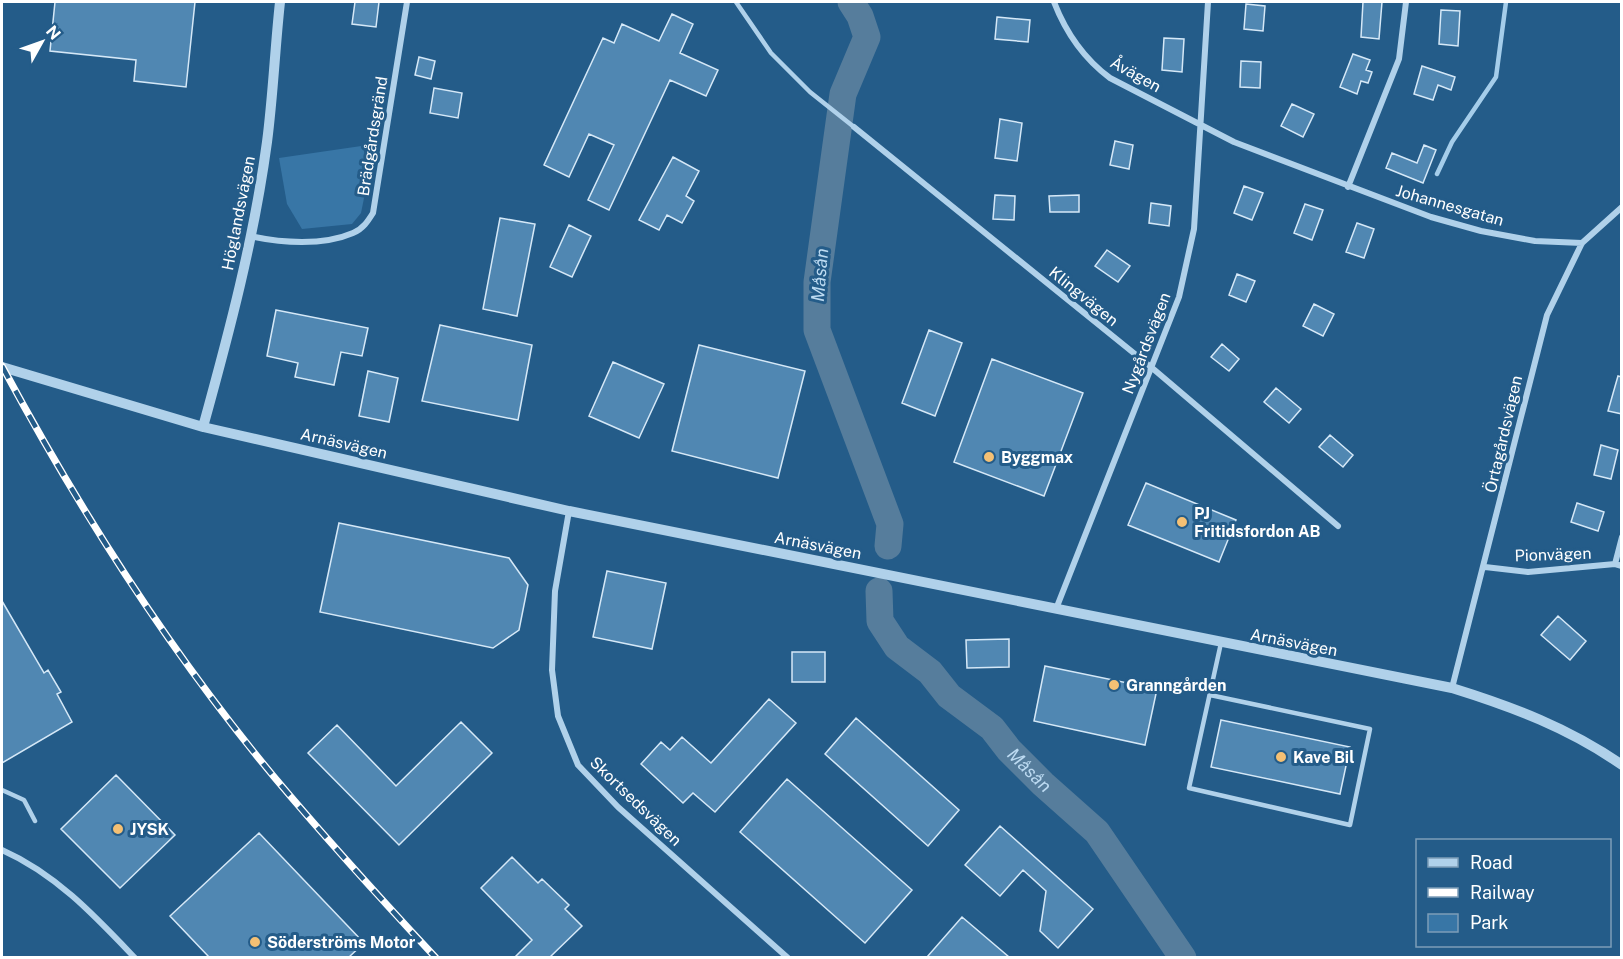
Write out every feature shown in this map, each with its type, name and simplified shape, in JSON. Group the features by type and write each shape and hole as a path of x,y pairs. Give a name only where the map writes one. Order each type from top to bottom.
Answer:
{"street":[{"name":"Höglandsvägen","path":"202,427 234,310 250,236 267,143 280,2"},
{"name":"Brädgårdsgränd","path":"250,236 276,242 335,239 354,233 363,227 373,213 408,2"},
{"name":"Åvägen","path":"1054,2 1063,25 1075,44 1096,68 1110,78 1201,122"},
{"name":"Nygårdsvägen","path":"1056,609 1179,297 1194,229 1208,2"},
{"path":"1348,187 1399,59 1407,2"},
{"name":"Johannesgatan","path":"1201,122 1234,142 1431,217 1481,231 1534,241 1582,243"},
{"name":"Klingvägen","path":"854,127 1151,367 1338,526"},
{"name":"Örtagårdsvägen","path":"1452,688 1485,567 1538,343 1556,293 1582,243 1622,207"},
{"name":"Arnäsvägen","path":"2,367 202,427 569,511 1452,688 1533,715 1589,742 1622,765"},
{"name":"Skortsedsvägen","path":"569,511 555,591 552,670 558,716 578,765 618,807 788,957"},
{"path":"1618,565 1622,537"},
{"name":"Pionvägen","path":"1485,567 1528,572 1618,565"},
{"path":"2,850 45,874 82,903 135,957"}],"lane":[{"name":"Klingvägen","path":"736,2 771,53 810,92 854,127"},
{"path":"1210,695 1371,729 1350,825 1189,788 1221,643"},
{"path":"2,790 24,800 35,821"}],"green space":[{"path":"375,144 361,213 352,224 302,229 287,204 279,158"}],"building":[{"path":"55,2 195,2 186,87 134,81 136,60 50,51"},
{"path":"355,2 379,2 376,27 352,24"},
{"path":"1363,2 1382,2 1379,39 1361,37"},
{"path":"1246,4 1265,6 1263,31 1244,29"},
{"path":"1441,10 1460,11 1458,46 1439,44"},
{"path":"672,14 693,24 680,53 718,70 706,96 670,80 609,210 588,200 614,145 589,134 569,177 544,165 603,38 614,43 622,24 659,41"},
{"path":"997,17 1030,20 1028,42 995,39"},
{"path":"1164,38 1184,39 1182,72 1162,70"},
{"path":"1353,54 1370,60 1366,70 1372,72 1368,83 1361,81 1357,94 1340,87"},
{"path":"419,57 435,61 431,79 415,75"},
{"path":"1241,61 1261,62 1260,88 1240,87"},
{"path":"1422,66 1455,77 1451,90 1438,85 1433,100 1414,94"},
{"path":"434,88 462,93 458,118 430,113"},
{"path":"1292,104 1314,114 1303,137 1281,126"},
{"path":"1000,119 1022,123 1017,161 995,158"},
{"path":"1115,141 1133,145 1129,169 1110,165"},
{"path":"1424,145 1436,150 1423,183 1386,168 1392,153 1417,163"},
{"path":"673,157 699,171 686,196 694,201 682,223 667,215 659,230 639,220"},
{"path":"1244,186 1263,193 1252,220 1234,213"},
{"path":"995,195 1015,196 1014,220 993,219"},
{"path":"1079,195 1079,212 1050,212 1049,196"},
{"path":"1151,203 1171,206 1169,226 1149,223"},
{"path":"1305,204 1323,210 1312,240 1294,233"},
{"path":"500,218 535,224 517,316 483,309"},
{"path":"1357,223 1374,229 1364,258 1346,252"},
{"path":"569,225 591,236 572,277 550,267"},
{"path":"1107,250 1130,266 1118,282 1095,266"},
{"path":"1237,274 1255,281 1246,302 1229,295"},
{"path":"1314,304 1334,314 1323,336 1303,326"},
{"path":"276,310 368,328 362,356 341,352 334,385 295,377 298,363 267,356"},
{"path":"440,325 532,345 518,420 422,401"},
{"path":"929,330 962,343 935,416 902,403"},
{"path":"1222,344 1239,359 1229,371 1211,357"},
{"path":"699,345 805,371 778,478 672,451"},
{"path":"992,359 1083,393 1044,496 954,462"},
{"path":"613,362 664,384 639,438 589,416"},
{"path":"368,371 398,378 389,422 359,416"},
{"path":"1618,376 1622,377 1622,414 1608,411"},
{"path":"1276,388 1301,409 1289,423 1264,402"},
{"path":"1330,435 1353,455 1343,467 1319,447"},
{"path":"1601,445 1618,450 1611,479 1594,475"},
{"name":"PJ Fritidsfordon AB","path":"1146,483 1236,520 1219,562 1128,525"},
{"path":"1577,503 1604,512 1598,531 1571,522"},
{"path":"339,523 509,558 528,585 519,630 493,648 320,612"},
{"path":"607,571 666,583 652,649 593,637"},
{"path":"2,601 44,673 48,670 61,692 57,694 72,722 2,763"},
{"path":"1558,616 1586,641 1570,660 1541,635"},
{"path":"1009,639 1009,667 967,668 966,640"},
{"path":"792,652 825,652 825,682 792,682"},
{"path":"1045,666 1157,689 1145,745 1034,721"},
{"path":"769,699 796,723 715,812 693,793 683,803 641,764 661,742 670,750 682,737 711,763"},
{"path":"856,718 959,810 928,846 825,754"},
{"name":"Kave Bil","path":"1221,720 1350,747 1340,794 1211,767"},
{"path":"461,722 492,753 399,845 308,753 337,725 396,786"},
{"path":"116,775 175,835 120,888 61,829"},
{"path":"787,779 912,890 865,943 740,832"},
{"path":"1000,826 1093,909 1058,948 1040,931 1046,891 1023,870 1000,896 965,865"},
{"path":"259,833 364,943 349,957 209,957 170,916"},
{"path":"512,857 538,883 542,879 569,905 565,909 582,926 550,957 515,957 532,940 481,888"},
{"path":"962,917 1009,957 927,957"}],"waterway":[{"name":"Måsån","path":"851,2 860,16 867,37 843,94 817,282 817,330 890,524 888,546"},
{"path":"1437,174 1452,142 1496,77 1506,2"},
{"name":"Måsån","path":"879,591 880,621 897,647 930,672 949,696 992,728 1009,750 1043,784 1097,832 1183,958"}],"railway":[{"path":"2,366 95,527 163,631 199,681 275,778 436,958"}],"place":[{"name":"Byggmax","path":"989,457"},
{"name":"PJ Fritidsfordon AB","path":"1182,522"},
{"name":"Granngården","path":"1114,685"},
{"name":"Kave Bil","path":"1281,757"},
{"name":"JYSK","path":"118,829"},
{"name":"Söderströms Motor","path":"255,942"}]}
